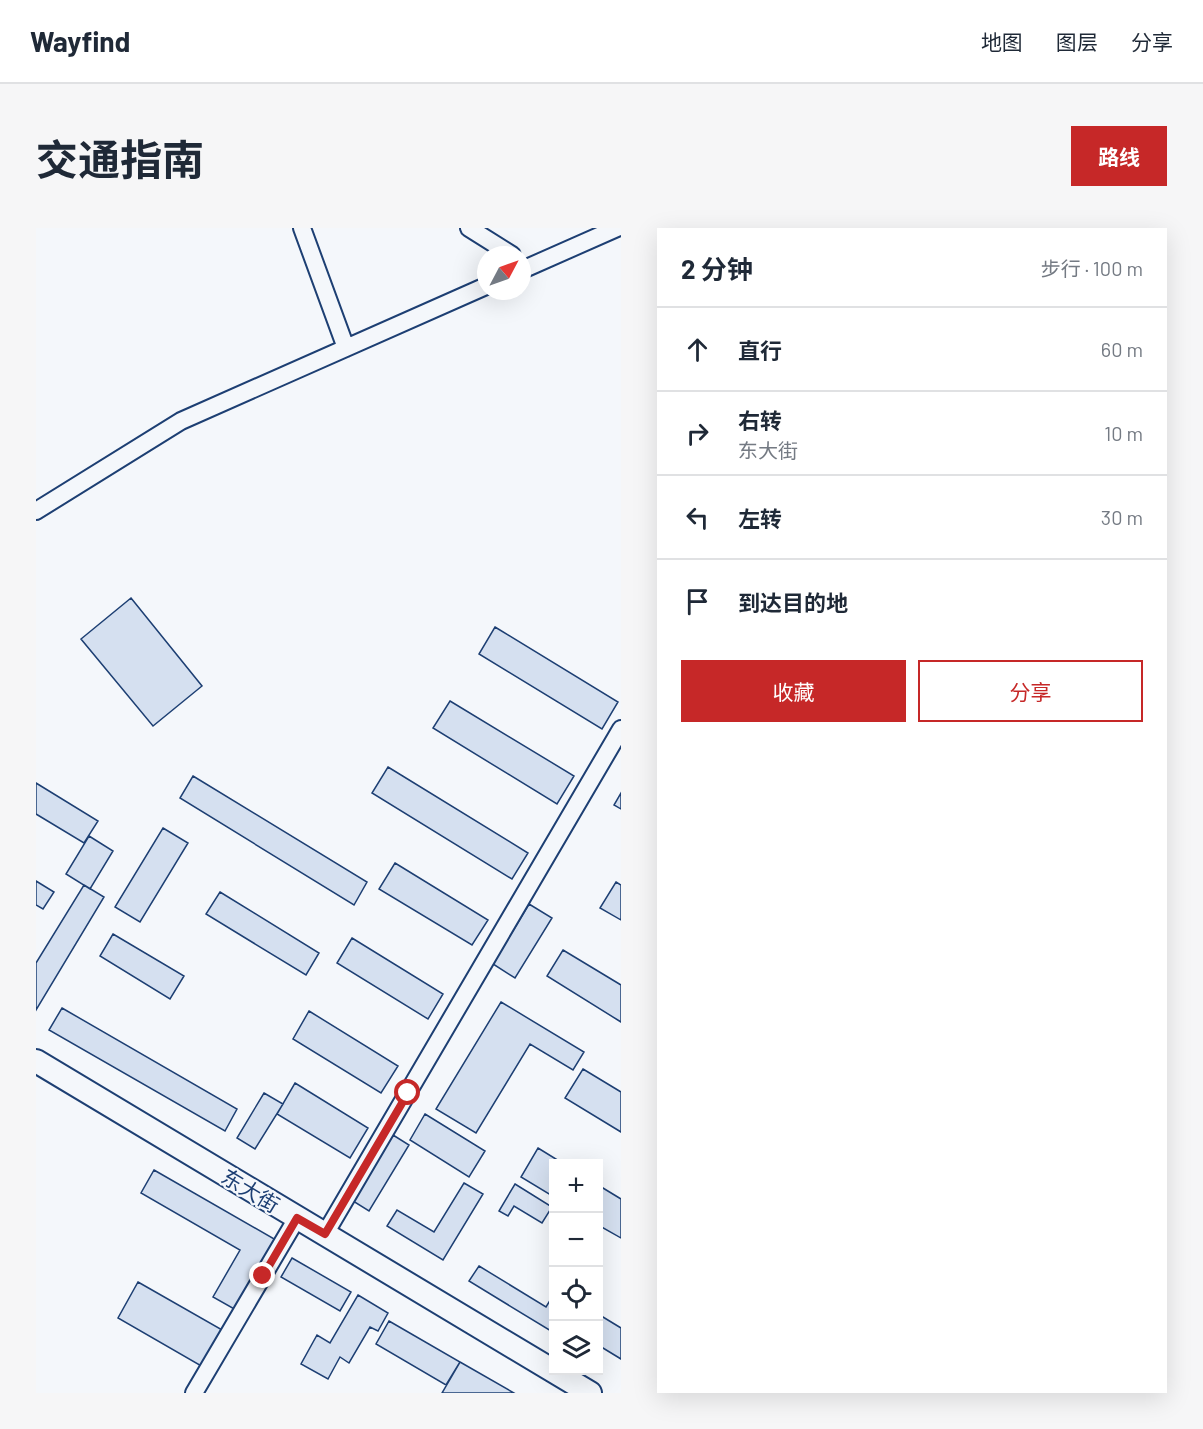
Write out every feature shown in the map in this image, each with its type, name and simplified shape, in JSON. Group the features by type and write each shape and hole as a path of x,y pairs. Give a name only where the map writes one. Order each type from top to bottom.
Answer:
{"street":[{"path":"302,228 346,348"},
{"path":"469,228 498,246"},
{"path":"531,264 617,228"},
{"path":"36,511 181,421 477,290"},
{"path":"325,1234 621,729"},
{"name":"东大街","path":"36,1061 590,1393"},
{"path":"194,1393 297,1218"}],"building":[{"path":"131,598 202,686 153,726 81,639"},
{"path":"495,627 618,702 602,729 479,654"},
{"path":"450,701 574,776 557,804 433,728"},
{"path":"388,767 528,853 512,879 372,793"},
{"path":"193,776 367,882 354,905 180,798"},
{"path":"36,783 98,821 84,843 36,814"},
{"path":"621,793 621,809 614,805"},
{"path":"163,828 188,843 140,922 115,907"},
{"path":"89,836 113,851 90,889 66,874"},
{"path":"395,863 488,920 472,945 379,889"},
{"path":"36,881 54,892 43,909 36,905"},
{"path":"616,882 621,885 621,920 600,908"},
{"path":"84,885 104,897 36,1010 36,963"},
{"path":"220,892 319,953 306,975 206,914"},
{"path":"529,904 552,918 515,978 493,964"},
{"path":"113,934 184,976 170,999 100,956"},
{"path":"352,938 443,994 428,1019 337,963"},
{"path":"563,950 621,985 621,1022 547,976"},
{"path":"501,1002 584,1052 573,1070 530,1044 476,1133 436,1109"},
{"path":"62,1008 237,1109 225,1131 49,1030"},
{"path":"309,1011 398,1066 381,1093 293,1039"},
{"path":"583,1069 621,1092 621,1132 565,1098"},
{"path":"295,1083 368,1128 350,1158 277,1114"},
{"path":"264,1093 283,1104 255,1149 237,1138"},
{"path":"425,1114 485,1151 469,1177 410,1140"},
{"path":"393,1135 409,1145 369,1211 353,1201"},
{"path":"538,1148 556,1159 549,1159 549,1194 521,1177"},
{"path":"154,1170 276,1240 236,1310 213,1297 240,1250 141,1193"},
{"path":"464,1183 483,1194 443,1260 387,1226 397,1210 434,1232"},
{"path":"515,1184 549,1205 549,1212 542,1223 514,1206 508,1216 499,1211"},
{"path":"603,1188 621,1199 621,1238 603,1228"},
{"path":"292,1258 351,1292 340,1311 281,1277"},
{"path":"479,1266 546,1307 549,1302 549,1330 469,1281"},
{"path":"138,1282 224,1331 203,1367 118,1318"},
{"path":"358,1295 388,1313 378,1331 370,1327 349,1363 340,1357 328,1379 301,1364 317,1335 330,1343"},
{"path":"603,1317 621,1328 621,1359 603,1348"},
{"path":"389,1321 460,1362 446,1385 376,1344"},
{"path":"460,1362 514,1393 442,1393"}],"route":[{"path":"263,1276 297,1218 325,1234 408,1093"}]}
